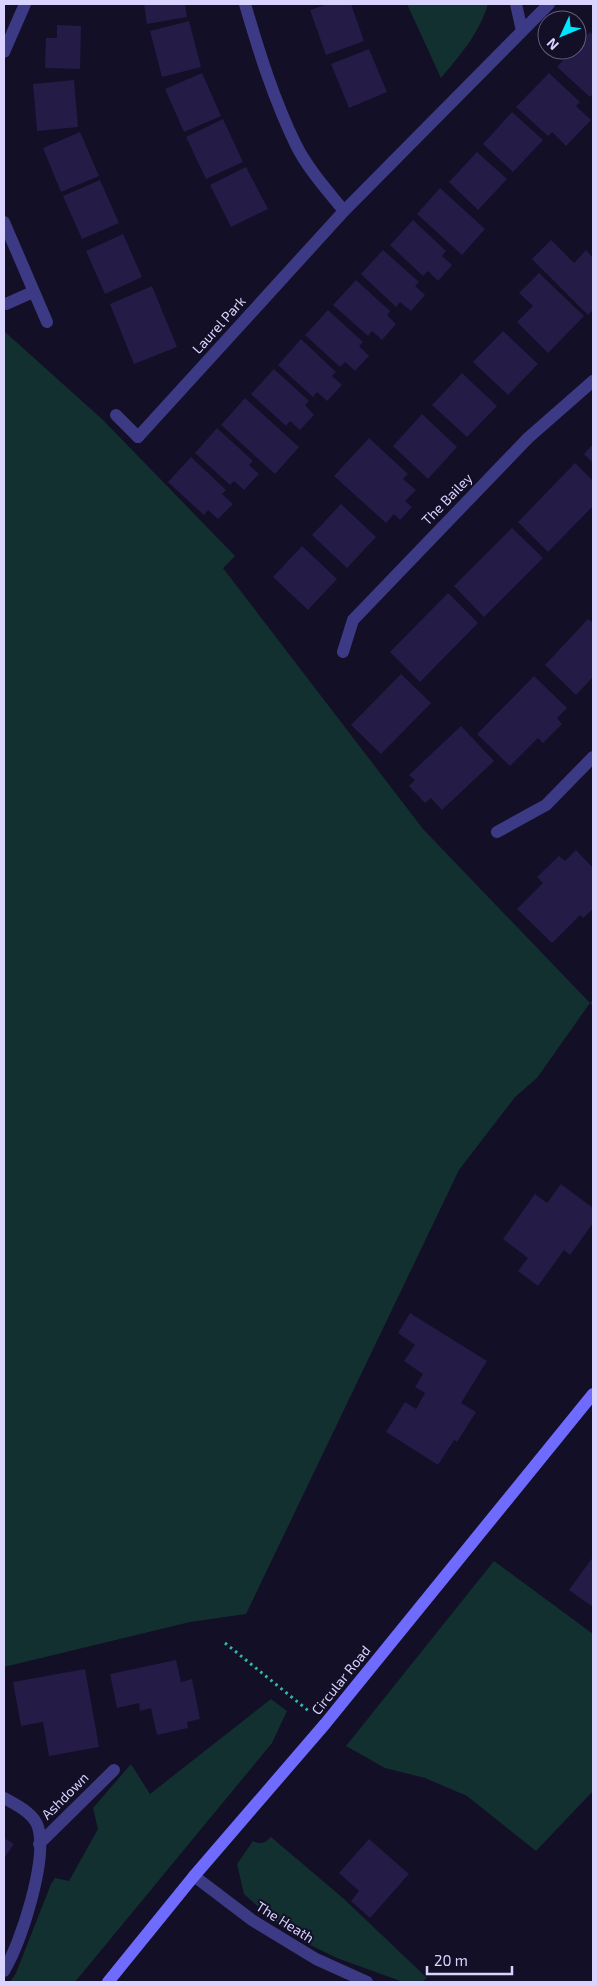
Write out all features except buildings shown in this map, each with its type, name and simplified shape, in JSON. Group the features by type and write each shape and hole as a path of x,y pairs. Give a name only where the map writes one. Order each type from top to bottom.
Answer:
{"street":[{"path":"4,52 25,4"},
{"path":"245,4 272,90 297,146 324,186 344,211"},
{"path":"516,4 522,31"},
{"name":"Laurel Park","path":"116,415 138,437 344,211 549,4"},
{"path":"4,222 47,322"},
{"path":"6,304 33,292"},
{"name":"The Bailey","path":"343,652 353,620 528,438 593,381"},
{"path":"497,832 546,805 593,757"},
{"name":"Circular Road","path":"108,1982 194,1876 325,1724 593,1394"},
{"name":"Ashdown","path":"39,1844 114,1770"},
{"name":"Ashdown","path":"4,1798 24,1809 38,1826 40,1863 14,1954 4,1971"},
{"name":"The Heath","path":"194,1876 252,1920 316,1958 367,1982"}],"path":[{"path":"225,1644 325,1724"}],"green space":[{"path":"407,4 488,4 474,35 441,78"},
{"path":"4,331 103,420 235,556 223,568 423,829 590,1003 537,1078 515,1097 459,1170 246,1614 190,1622 4,1667"},
{"path":"494,1561 593,1634 593,1791 536,1851 467,1796 425,1778 385,1768 346,1746"},
{"path":"271,1699 287,1711 272,1743 75,1982 10,1982 16,1973 51,1884 55,1878 69,1881 98,1829 93,1808 131,1764 150,1794"},
{"path":"271,1837 344,1899 427,1978 422,1982 403,1982 337,1958 304,1942 280,1926 244,1894 237,1864 253,1841 263,1843"}]}
